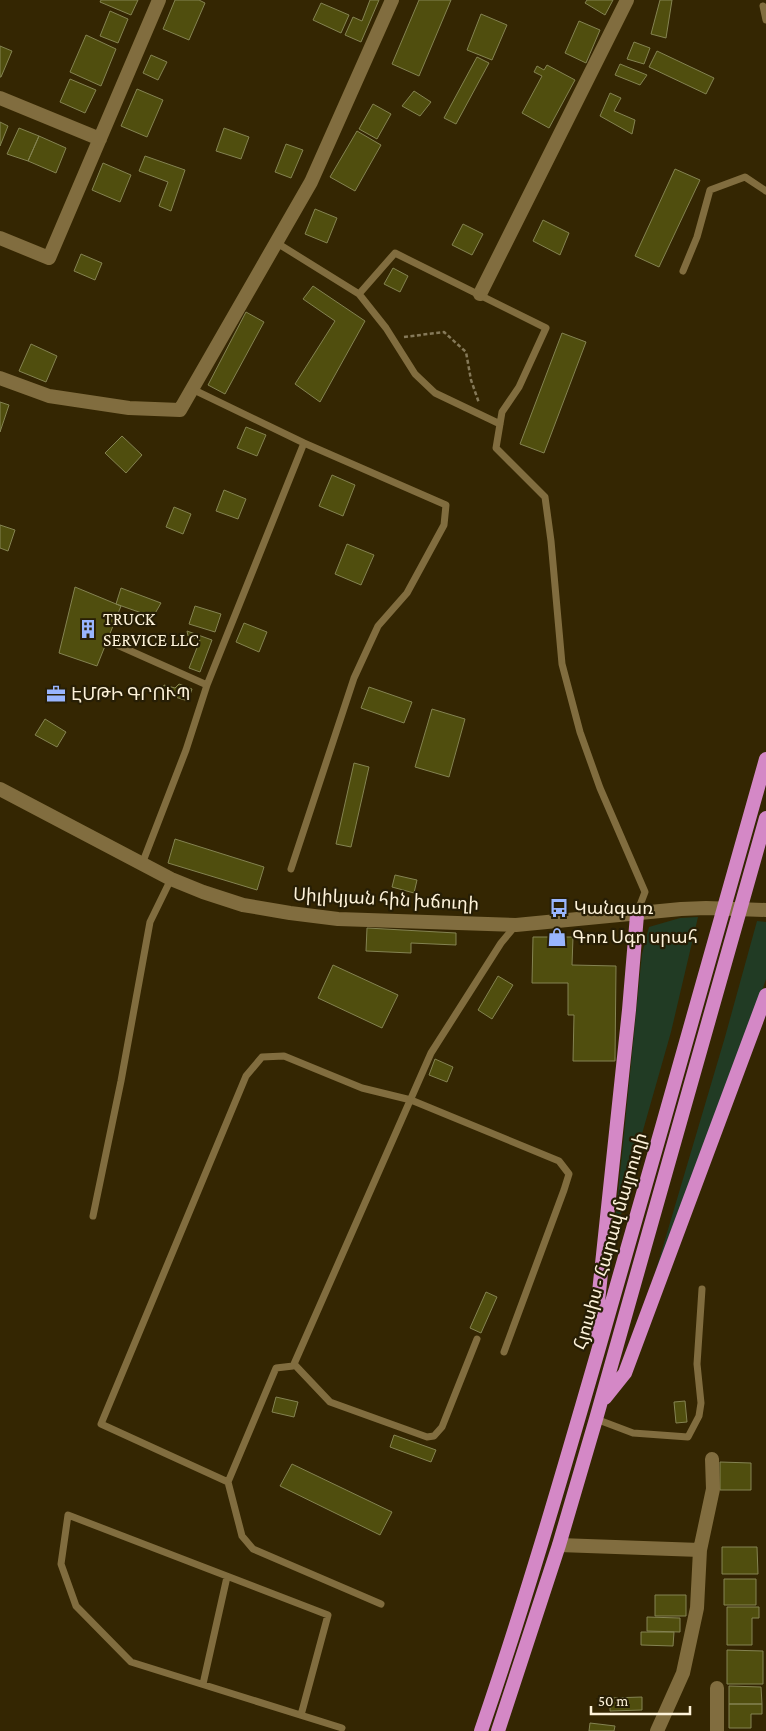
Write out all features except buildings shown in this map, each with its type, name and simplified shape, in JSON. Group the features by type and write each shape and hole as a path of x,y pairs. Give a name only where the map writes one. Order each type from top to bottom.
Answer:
{"highway":[{"name":"Հյուսիս - Հարավ մայրուղի","path":"482,1731 512,1640 599,1349 748,826 760,802 766,759"},
{"name":"Հյուսիս - Հարավ մայրուղի","path":"498,1731 559,1545 596,1419 764,824"},
{"path":"599,1349 597,1311 630,1010 637,914"},
{"path":"600,1405 625,1373 766,995"}],"street":[{"path":"0,238 50,258 159,0"},
{"path":"0,378 49,396 129,408 180,410 312,182 392,0"},
{"path":"480,294 627,0"},
{"path":"0,98 100,139"},
{"name":"Սիլիկյան հին խճուղի","path":"0,789 172,879 203,892 243,904 290,913 338,919 516,925 706,908 766,910"},
{"path":"657,1731 683,1673 697,1608 700,1550 713,1489 712,1459"},
{"path":"559,1545 700,1550"},
{"path":"717,1688 717,1731"}],"lane":[{"path":"763,6 766,20"},
{"path":"683,271 697,237 710,190 745,177 766,191"},
{"path":"277,243 359,294 395,341 414,374 435,393 500,424"},
{"path":"359,294 396,253 546,328 519,387 502,412 496,448 545,497 551,541 562,664 580,732 593,769 645,892 637,914"},
{"path":"192,390 304,443 446,505 444,525 407,593 378,626 354,678 292,869"},
{"path":"142,864 186,750 207,685 304,443"},
{"path":"114,644 207,685"},
{"path":"93,1216 150,922 172,879"},
{"path":"381,1604 253,1550 242,1536 228,1482 276,1368 293,1366 294,1364 412,1100 431,1053 501,943 516,925"},
{"path":"228,1482 101,1424 246,1076 262,1057 284,1056 362,1088 412,1100 559,1161 569,1174 504,1352"},
{"path":"596,1419 633,1433 688,1437 700,1416 701,1403 697,1364 702,1289"},
{"path":"294,1364 330,1402 427,1437 434,1436 442,1427 477,1339"},
{"path":"301,1715 328,1614 68,1515 61,1564 76,1606 131,1662 342,1728"},
{"path":"203,1684 227,1577"}],"path":[{"path":"395,341 402,337 444,332 466,352 471,380 483,416"}],"green space":[{"path":"698,917 671,1032 636,1155 611,1255 609,1255 617,1204 642,954 649,927 680,918"},
{"path":"757,921 766,922 766,979 748,1032 651,1287 725,1037"}],"place":[{"name":"TRUCK SERVICE LLC","path":"88,629"},
{"name":"ԷՄԹԻ ԳՐՈՒՊ","path":"56,694"},
{"name":"Կանգառ","path":"559,908"},
{"name":"Գոռ Սգո սրահ","path":"557,937"}]}
